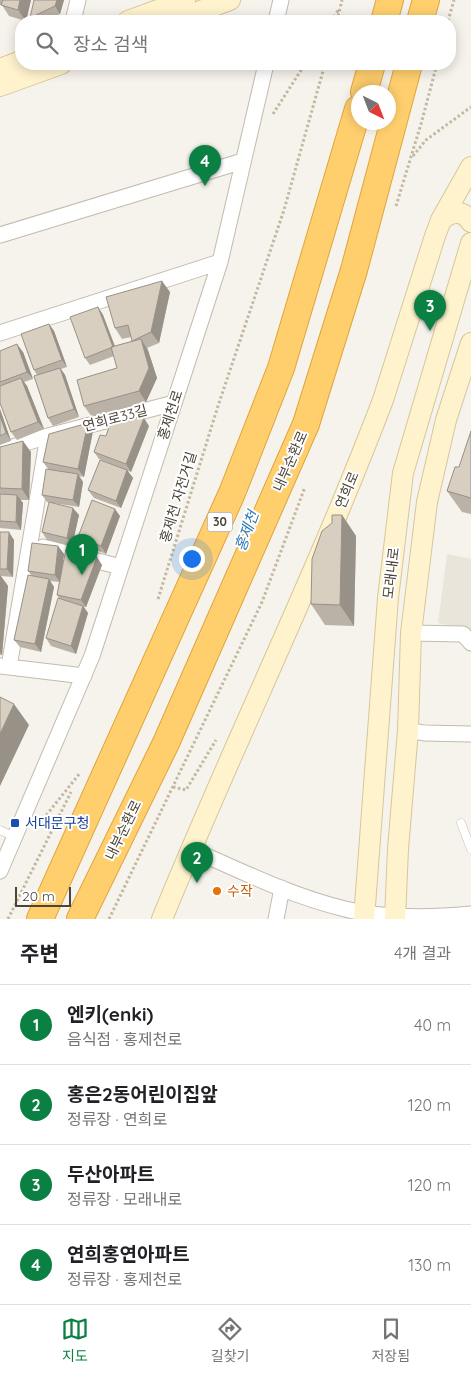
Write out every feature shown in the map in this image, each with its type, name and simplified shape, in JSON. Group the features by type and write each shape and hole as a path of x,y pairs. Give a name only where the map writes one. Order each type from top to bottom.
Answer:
{"highway":[{"path":"386,15 390,0"},
{"path":"422,15 426,0"},
{"path":"366,85 370,70"},
{"name":"내부순환로","path":"80,919 166,743 306,424 354,270 407,70"},
{"name":"30","path":"40,919 232,493 281,368 352,130"}],"main road":[{"path":"144,15 185,0"},
{"path":"190,15 230,0"},
{"path":"0,69 15,63"},
{"path":"0,86 45,70"},
{"name":"연희로","path":"162,919 320,554 373,426 441,220 471,167"},
{"path":"441,220 448,215 458,212 468,217 471,222"},
{"name":"모래내로","path":"365,916 388,598 403,473 471,243"},
{"name":"모래내로","path":"395,918 398,849 408,730 411,633 427,502 446,420 471,343"}],"street":[{"path":"74,15 78,0"},
{"path":"277,15 281,0"},
{"name":"홍제천로","path":"0,871 92,656 220,262 265,70"},
{"path":"0,235 243,161"},
{"path":"0,333 220,262"},
{"name":"연희로33길","path":"0,451 48,436 174,403"},
{"path":"48,436 30,544 4,666 84,676"},
{"path":"30,544 121,567"},
{"path":"411,633 463,634 471,643"},
{"path":"408,730 424,733 471,734"},
{"path":"191,849 282,888 365,916 395,918 454,917 471,914"},
{"path":"276,919 282,888"}],"lane":[{"path":"461,823 471,849"},
{"path":"0,830 15,837"}],"path":[{"path":"339,15 342,0"},
{"path":"450,15 454,0"},
{"path":"335,15 341,6"},
{"name":"홍제천 자전거길","path":"156,604 218,406 284,210 323,70"},
{"path":"422,124 436,70"},
{"path":"411,159 426,140 471,106"},
{"path":"173,787 186,790 220,734"},
{"path":"8,919 80,773 35,830"}],"shaded area":[{"path":"447,554 471,559 471,630 438,623"}],"pier":[{"path":"367,0 436,0 432,15 363,15"},
{"path":"347,70 418,70 394,160 173,752 96,919 19,919 176,576 258,373 305,224"}],"building":[{"path":"3,0 20,0 18,10 1,5"},
{"path":"34,0 57,0 55,6 36,15 31,15"},
{"path":"162,281 151,332 132,341 128,325 115,328 106,297"},
{"path":"98,307 113,347 85,358 70,317"},
{"path":"49,324 62,360 34,370 21,334"},
{"path":"141,339 149,368 139,391 84,406 77,380 117,368 111,347"},
{"path":"17,344 27,372 0,382 0,351"},
{"path":"60,368 74,409 48,418 34,376"},
{"path":"21,378 38,422 11,432 0,403 0,386"},
{"path":"0,416 6,433 0,436"},
{"path":"128,417 144,418 126,464 94,452 100,435 106,436 111,421"},
{"path":"88,423 78,469 43,462 49,434"},
{"path":"471,431 471,498 447,491 455,467 459,467"},
{"path":"23,441 22,489 0,488 0,447"},
{"path":"100,460 127,470 116,501 88,490"},
{"path":"46,469 78,474 73,500 42,495"},
{"path":"0,494 17,495 16,522 0,521"},
{"path":"92,500 115,509 101,546 78,537"},
{"path":"49,502 73,508 67,538 42,532"},
{"path":"332,515 342,515 340,605 311,604 312,559 322,531 332,523"},
{"path":"0,532 9,532 7,569 0,569"},
{"path":"32,543 58,546 55,575 28,571"},
{"path":"66,549 97,557 81,600 57,595"},
{"path":"28,575 49,579 35,644 14,640"},
{"path":"58,598 83,606 71,646 46,638"},
{"path":"0,697 14,704 0,734"}],"place":[{"name":"연희홍연아파트","path":"205,186"},
{"name":"두산아파트","path":"430,331"},
{"name":"엔키(enki)","path":"82,575"},
{"name":"서대문구청","path":"15,823"},
{"name":"홍은2동어린이집앞","path":"197,883"},
{"name":"수작","path":"217,891"}],"water label":[{"name":"홍제천","path":"247,531"}]}
